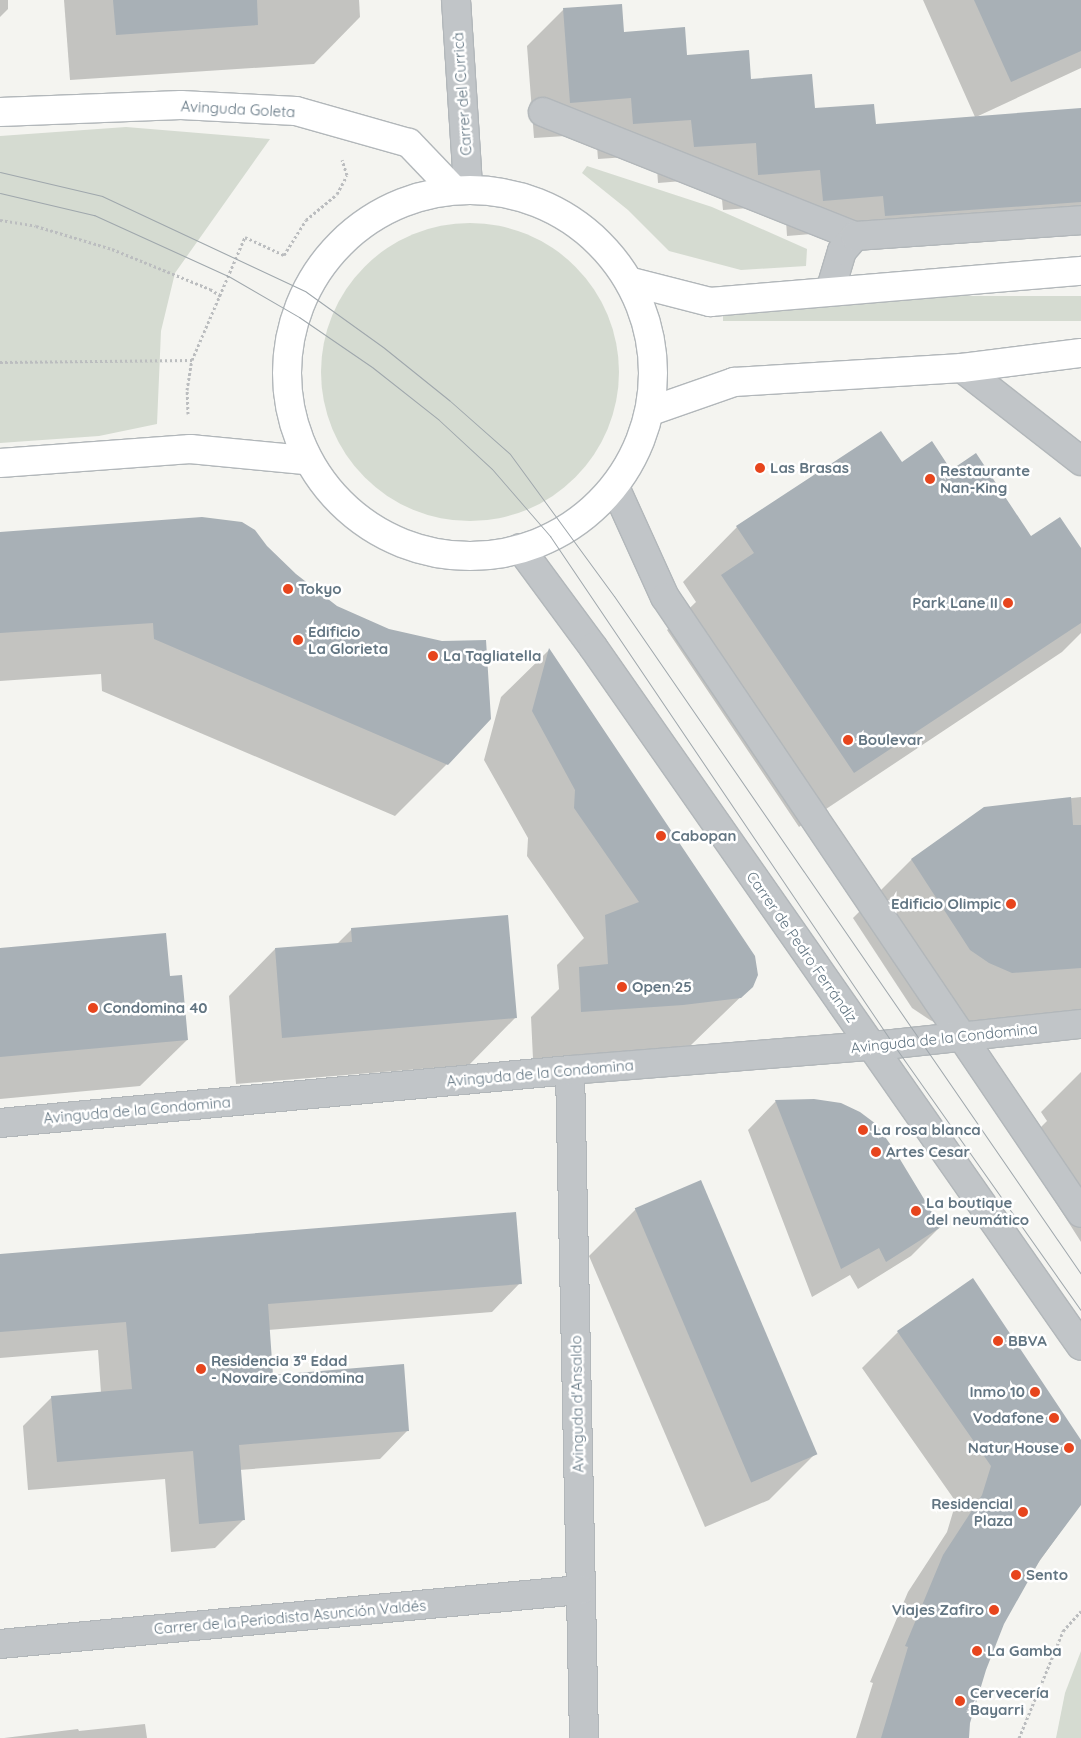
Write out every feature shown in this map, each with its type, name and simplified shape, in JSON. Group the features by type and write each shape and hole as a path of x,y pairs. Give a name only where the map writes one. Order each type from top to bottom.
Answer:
{"main road":[{"name":"Avinguda Goleta","path":"0,112 181,105 296,111 409,143 461,188"},
{"path":"461,188 526,197 580,224 632,282 653,343 651,411 635,456 615,487 567,528 520,548 471,555 409,544 355,514 326,493 304,460 284,408 288,359 306,291 328,256 386,209 461,188"},
{"path":"632,282 710,302 1081,271"},
{"path":"651,411 734,382 962,368 1081,353"},
{"path":"0,463 190,449 304,460"}],"street":[{"name":"Carrer del Curricà","path":"456,0 461,188"},
{"path":"543,112 855,236 1081,220"},
{"path":"830,291 842,251 855,236"},
{"path":"962,368 1081,462"},
{"path":"615,487 666,597 1081,1213"},
{"name":"Carrer de Pedro Ferrándiz","path":"520,548 593,647 1081,1346"},
{"name":"Avinguda de la Condomina","path":"0,1123 570,1070 870,1046 1081,1024"},
{"name":"Avinguda d'Ansaldo","path":"570,1070 584,1738"},
{"name":"Carrer de la Periodista Asunción Valdés","path":"0,1644 580,1590"}],"path":[{"path":"190,449 187,390 192,360 245,238 284,255 306,220 337,194 347,175 342,158"},
{"path":"0,220 36,226 112,249 210,289 221,296"},
{"path":"0,362 192,360"},
{"path":"1019,1738 1063,1632 1081,1611"}],"shaded area":[{"path":"126,127 270,139 175,273 161,331 157,424 99,436 0,443 0,136"},
{"path":"587,166 712,207 807,249 806,266 741,270 669,251 628,210 582,173"},
{"path":"470,223 499,226 527,235 553,248 575,267 594,289 607,315 616,343 619,372 616,401 607,429 594,455 575,477 553,496 527,509 499,518 470,521 441,518 413,509 387,496 365,477 346,455 333,429 324,401 321,372 324,343 333,315 346,289 365,267 387,248 413,235 441,226"},
{"path":"723,296 1081,296 1081,321 723,321"},
{"path":"1081,1651 1081,1738 1056,1738 1065,1693"}],"building":[{"path":"113,0 257,0 258,25 116,35"},
{"path":"974,0 1081,0 1081,51 1011,82"},
{"path":"622,4 624,32 685,27 687,55 749,50 751,79 812,74 815,108 874,104 876,124 1081,108 1081,202 885,216 883,196 823,201 820,170 758,175 756,143 694,147 691,120 633,124 631,98 570,103 563,8"},
{"name":"Park Lane II","path":"881,431 902,462 932,441 951,470 976,453 1031,536 1060,517 1081,548 1081,623 854,773 721,575 754,553 736,526"},
{"name":"Edificio La Glorieta","path":"202,517 242,522 255,530 267,546 296,574 337,606 389,629 442,641 486,640 491,719 448,765 154,639 153,623 0,633 0,532"},
{"path":"549,648 755,956 758,975 753,987 741,998 683,1005 581,1012 579,967 608,964 605,915 639,902 574,808 575,790 532,711"},
{"name":"Edificio Olimpic","path":"1071,797 1073,825 1081,825 1081,968 1012,973 989,963 970,950 911,859 984,807"},
{"path":"508,915 517,1018 282,1038 275,948 352,942 351,928"},
{"name":"Condomina 40","path":"166,933 170,976 182,975 188,1040 0,1057 0,948"},
{"path":"814,1099 841,1103 860,1112 876,1124 895,1151 941,1227 886,1262 879,1248 841,1269 775,1100"},
{"path":"701,1180 817,1454 751,1482 635,1208"},
{"name":"Residencia 3ª Edad - Novaire Condomina","path":"516,1212 522,1284 268,1304 273,1375 404,1364 409,1431 239,1445 245,1520 199,1524 193,1451 57,1462 51,1396 132,1389 126,1322 0,1332 0,1254"},
{"name":"Residencial Plaza","path":"973,1278 1081,1440 1081,1505 1040,1560 1004,1624 986,1670 970,1723 969,1738 881,1738 908,1647 905,1646 943,1555 982,1495 991,1466 897,1331"}],"tram line":[{"path":"0,172 102,196 305,291 383,347 449,400 510,454 614,596 1081,1274"},
{"path":"0,193 94,215 230,277 299,317 372,367 439,420 492,469 550,536 893,1044 1081,1311"}],"place":[{"name":"Las Brasas","path":"760,468"},
{"name":"Restaurante Nan-King","path":"930,479"},
{"name":"Tokyo","path":"288,589"},
{"name":"Park Lane II","path":"1008,603"},
{"name":"Edificio La Glorieta","path":"298,640"},
{"name":"La Tagliatella","path":"433,656"},
{"name":"Boulevar","path":"848,740"},
{"name":"Cabopan","path":"661,836"},
{"name":"Edificio Olimpic","path":"1011,904"},
{"name":"Open 25","path":"622,987"},
{"name":"Condomina 40","path":"93,1008"},
{"name":"La rosa blanca","path":"863,1130"},
{"name":"Artes Cesar","path":"876,1152"},
{"name":"La boutique del neumático","path":"916,1211"},
{"name":"BBVA","path":"998,1341"},
{"name":"Residencia 3ª Edad - Novaire Condomina","path":"201,1369"},
{"name":"Inmo 10","path":"1035,1392"},
{"name":"Vodafone","path":"1054,1418"},
{"name":"Natur House","path":"1069,1448"},
{"name":"Residencial Plaza","path":"1023,1512"},
{"name":"Sento","path":"1016,1575"},
{"name":"Viajes Zafiro","path":"994,1610"},
{"name":"La Gamba","path":"977,1651"},
{"name":"Cervecería Bayarri","path":"960,1701"}]}
